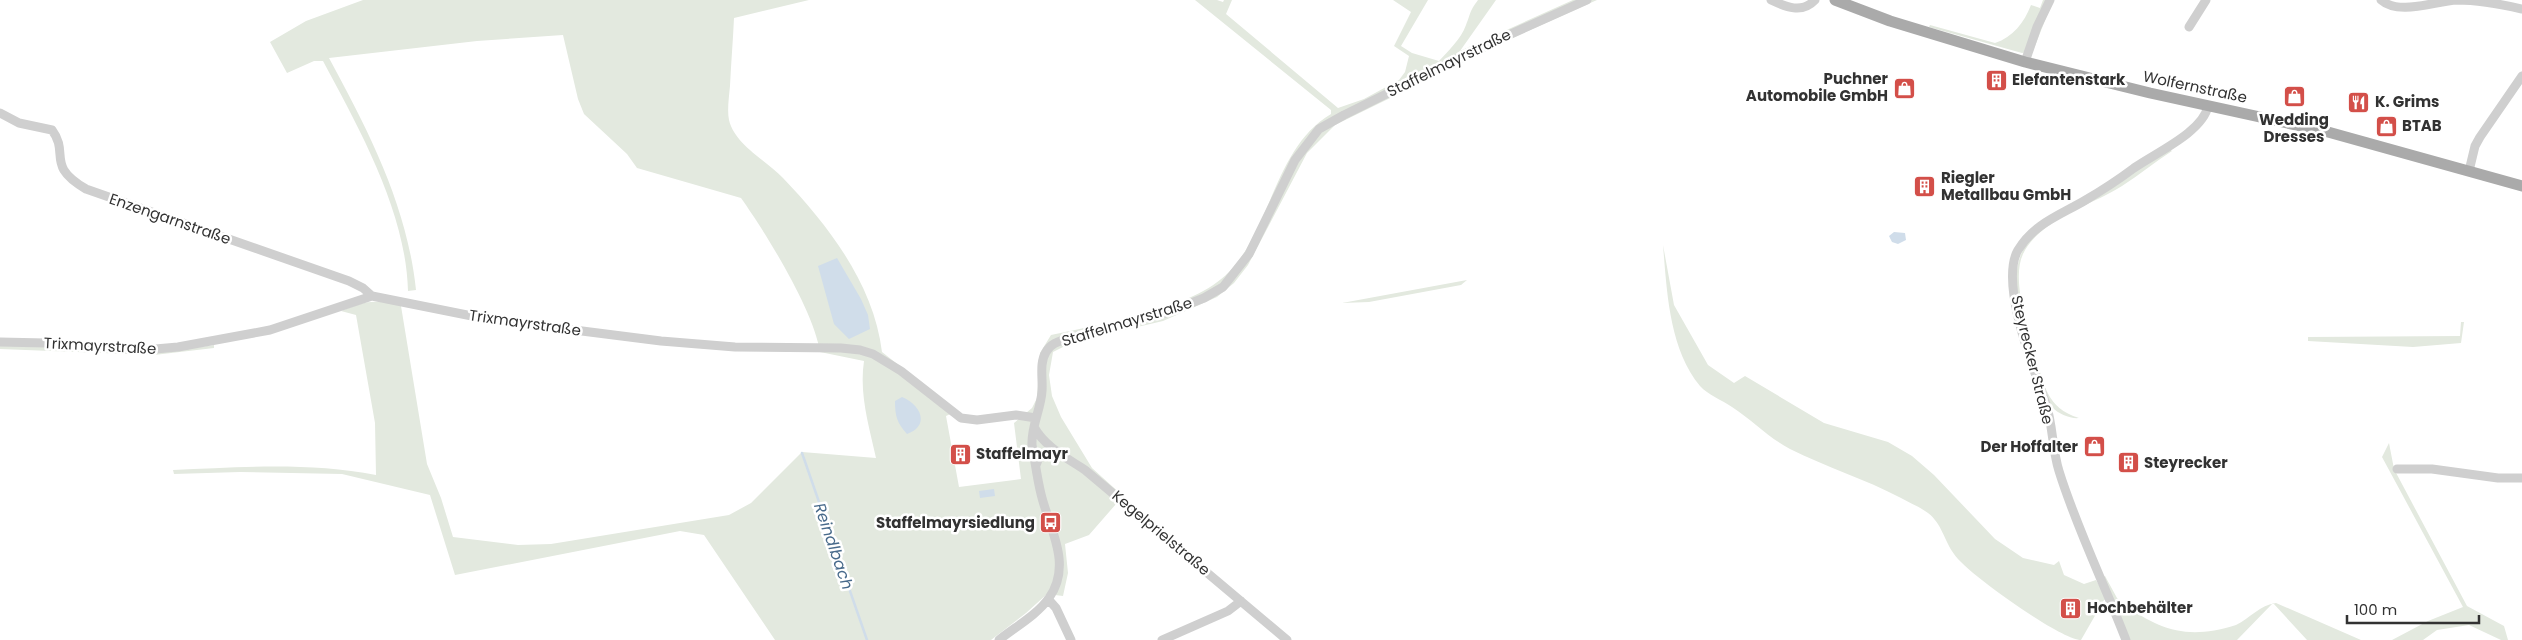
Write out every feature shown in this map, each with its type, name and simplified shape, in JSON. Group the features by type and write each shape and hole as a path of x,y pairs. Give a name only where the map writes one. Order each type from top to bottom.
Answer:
{"main road":[{"name":"Wolfernstraße","path":"1835,0 1890,21 2025,62 2208,106 2328,132 2522,186"}],"street":[{"name":"Staffelmayrstraße","path":"1048,599 1056,583 1058,549 1041,496 1032,445 1042,391 1044,356 1051,346 1069,338 1146,319 1189,305 1214,293 1231,279 1249,254 1295,160 1320,129 1344,115 1473,51 1587,0"},
{"path":"1771,0 1784,6 1799,8 1806,7 1815,0"},
{"path":"2025,62 2037,27 2050,0"},
{"path":"2189,26 2206,0"},
{"path":"2381,0 2385,4 2401,7 2455,0 2486,2 2522,8"},
{"path":"2469,171 2475,146 2480,137 2522,76"},
{"name":"Steyrecker Straße","path":"2126,640 2097,576 2059,472 2046,406 2018,310 2013,280 2013,264 2017,252 2035,229 2045,221 2106,188 2187,133 2202,120 2208,106"},
{"name":"Enzengarnstraße","path":"0,112 19,123 52,130 65,175 86,188 349,281 363,288 372,296"},
{"name":"Trixmayrstraße","path":"0,342 46,343 144,350 178,347 270,330 372,296 487,319 652,340 736,347 841,348 860,350 873,354 901,371 961,418 977,420 1016,414 1035,423"},
{"name":"Kegelprielstraße","path":"1035,423 1039,436 1057,451 1086,470 1287,640"},
{"path":"1036,465 1040,455 1057,451"},
{"path":"2397,469 2432,469 2498,478 2522,478"},
{"path":"999,640 1048,599 1056,608 1071,640"},
{"path":"1162,640 1228,611 1241,601"}],"shaded area":[{"path":"363,0 809,0 734,18 728,103 729,120 732,129 744,145 783,178 817,216 847,258 870,303 882,352 957,411 946,416 959,487 1021,479 1014,423 1032,408 1037,398 1040,353 1051,335 1145,314 1170,306 1213,285 1229,272 1243,254 1255,234 1285,167 1297,147 1312,129 1331,114 1331,110 1195,0 1217,0 1223,2 1224,0 1232,0 1226,14 1338,108 1364,99 1399,80 1405,72 1409,56 1394,46 1411,12 1393,0 1428,0 1401,46 1412,53 1439,61 1461,35 1478,0 1496,0 1460,51 1573,0 1597,0 1521,34 1335,125 1307,153 1248,265 1234,283 1217,297 1163,321 1073,342 1053,352 1049,375 1052,396 1061,417 1092,468 1123,496 1089,535 1065,544 1068,573 1063,596 1047,594 991,640 775,640 704,535 680,531 455,575 430,495 342,474 240,472 174,474 173,470 300,467 326,468 376,475 375,423 356,315 341,311 370,302 383,302 401,306 427,464 441,498 453,537 518,545 551,544 729,515 751,503 802,452 876,458 864,398 864,361 820,352 816,335 799,294 763,231 741,198 637,168 627,154 584,114 578,99 563,35 477,41 329,58 372,142 395,199 404,228 416,290 408,291 399,231 379,172 352,115 323,61 314,61 287,73 270,42 306,21"},
{"path":"2043,0 2053,0 2033,51 2022,53 1929,27 1930,25 1995,43 2007,37 2017,28 2025,18 2031,5 2040,8"},
{"path":"2168,148 2172,151 2122,186 2053,223 2031,242 2023,254 2019,277 2028,331 2048,394 2059,408 2079,418 2065,416 2052,407 2048,399 2042,386 2024,328 2016,286 2021,253 2031,235"},
{"path":"1663,245 1674,305 1708,365 1734,383 1745,376 1824,423 1888,442 1912,456 1934,475 1995,539 2023,558 2054,565 2059,561 2064,575 2084,584 2096,580 2107,599 2104,600 2081,640 2070,637 2035,618 1976,575 1954,554 1937,522 1925,511 1887,491 1790,449 1775,440 1732,407 1703,389 1690,371 1682,355 1671,319"},
{"path":"1467,280 1461,285 1369,302 1342,303"},
{"path":"2461,322 2464,322 2461,343 2413,347 2308,341 2308,337 2460,336"},
{"path":"0,345 193,348 214,345 214,348 154,355 0,349"},
{"path":"2389,443 2394,469 2467,606 2504,626 2508,640 2501,640 2469,625 2437,630 2423,640 2392,640 2428,621 2463,607 2382,457"},
{"path":"2105,576 2117,598 2122,603 2150,620 2176,630 2203,632 2219,630 2236,625 2265,606 2272,604 2237,640 2128,640 2101,578"},
{"path":"2276,603 2361,640 2307,640 2273,604"}],"water":[{"path":"1894,232 1905,233 1906,240 1898,244 1892,242 1889,236"},
{"path":"837,258 868,315 870,329 849,339 834,324 818,266"},
{"path":"902,397 914,404 918,409 921,420 914,430 907,434 899,423 895,411 895,401"},
{"path":"994,489 995,496 980,498 979,491"}],"waterway":[{"name":"Reindlbach","path":"802,453 867,640"}],"place":[{"name":"Elefantenstark","path":"1996,80"},
{"name":"Puchner Automobile GmbH","path":"1904,88"},
{"name":"Wedding Dresses","path":"2294,97"},
{"name":"K. Grims","path":"2359,102"},
{"name":"BTAB","path":"2386,126"},
{"name":"Riegler Metallbau GmbH","path":"1925,187"},
{"name":"Der Hoffalter","path":"2094,447"},
{"name":"Staffelmayr","path":"960,454"},
{"name":"Steyrecker","path":"2128,463"},
{"name":"Staffelmayrsiedlung","path":"1051,523"},
{"name":"Hochbehälter","path":"2071,608"}]}
